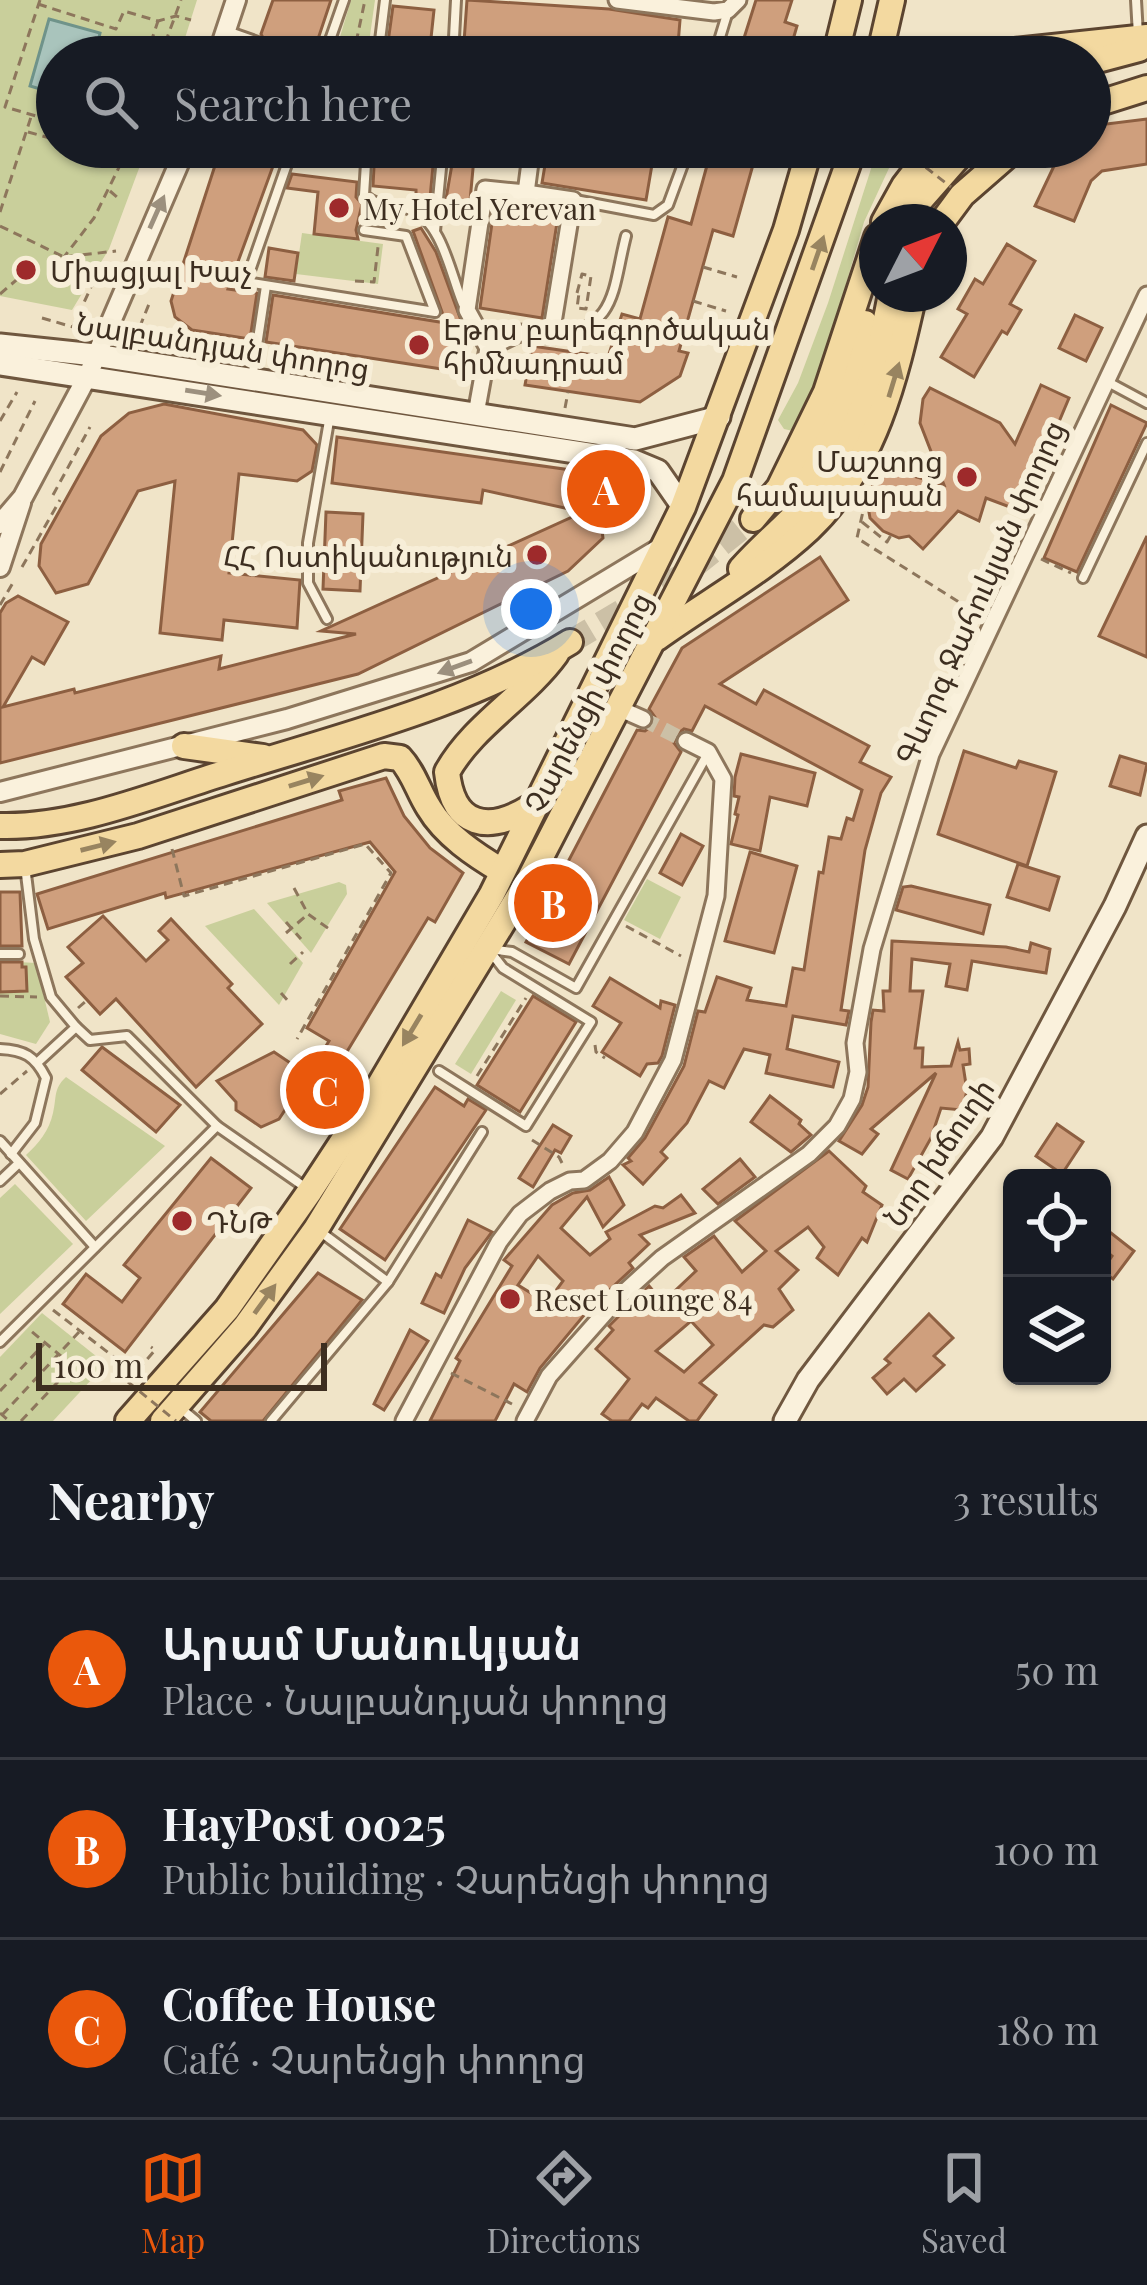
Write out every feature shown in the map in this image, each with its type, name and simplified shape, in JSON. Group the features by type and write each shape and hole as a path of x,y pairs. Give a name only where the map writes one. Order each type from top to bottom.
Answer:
{"main road":[{"path":"840,36 849,0"},
{"path":"884,36 892,0"},
{"path":"1111,43 1144,40"},
{"path":"1111,53 1144,40"},
{"path":"1111,86 1147,84"},
{"path":"1111,98 1147,84"},
{"name":"Չարենցի փողոց","path":"134,1419 226,1309 310,1191 492,894 682,507 719,417 804,168"},
{"name":"Չարենցի փողոց","path":"178,1417 316,1229 530,878 735,481 847,168"},
{"path":"901,204 904,186 918,168"},
{"path":"914,204 947,168"},
{"path":"955,204 993,168"},
{"path":"859,292 826,392 779,488 753,519 789,492 810,466 846,388 869,312"},
{"path":"720,593 826,479 863,409 887,312"},
{"path":"650,643 808,530 850,478 882,418 910,312"},
{"name":"Նալբանդյան փողոց","path":"0,345 331,413 634,461 658,471 682,507"},
{"name":"Նալբանդյան փողոց","path":"0,364 92,365 253,379 635,439 719,417"},
{"path":"0,826 28,827 112,808 272,758 452,699 565,645 539,676 460,749 447,772 456,805 478,822 508,821 531,807"},
{"path":"184,746 272,758"},
{"path":"12,864 138,836 384,756 400,758 431,812 478,857 502,871"},
{"path":"194,815 272,758"},
{"name":"Նոր խճուղի","path":"785,1421 808,1380 992,1137 1147,836"}],"street":[{"path":"224,36 236,0"},
{"path":"617,0 714,12 733,5"},
{"path":"0,567 23,497 92,365 177,168"},
{"path":"526,193 529,168"},
{"path":"476,414 488,348 467,310 485,188 573,200 550,335 519,333 488,348"},
{"name":"Գևորգ Ջահուկյան փողոց","path":"527,1417 549,1376 618,1298 662,1258 809,1154 837,1126 852,1099 872,949 931,754 1147,295"},
{"path":"0,524 23,497"},
{"path":"0,792 345,702 471,662 665,545"},
{"path":"618,708 643,719"},
{"path":"404,1421 499,1242 520,1214 550,1191 570,1180 584,1180 610,1161 635,1132 673,1060 716,896 723,779 708,752 686,741"}],"lane":[{"path":"331,36 344,0"},
{"path":"380,36 385,0"},
{"path":"454,36 456,0"},
{"path":"1136,0 1144,40"},
{"path":"722,36 733,5"},
{"path":"226,31 241,36"},
{"path":"286,168 246,282 435,312 406,236 364,230"},
{"path":"366,168 364,195 374,203 418,213 435,232 467,310"},
{"path":"435,232 441,168"},
{"path":"573,200 654,215 668,205 681,168"},
{"path":"550,335 592,326 606,310 626,236"},
{"path":"253,379 266,286"},
{"path":"1104,381 1147,403"},
{"path":"327,619 308,583 308,543 331,413"},
{"path":"1083,578 1147,443"},
{"path":"488,949 512,952 577,988 708,752"},
{"path":"12,864 50,997 76,1027 90,1040 127,1036 217,1126 310,1191"},
{"path":"439,1071 526,1126 591,1022 503,968 488,949"},
{"path":"0,954 19,954"},
{"path":"38,1062 76,1027"},
{"path":"0,1048 21,1050 38,1062 46,1078 35,1123 11,1154"},
{"path":"0,1342 217,1126"},
{"path":"271,1421 388,1282 482,1132"},
{"path":"0,1141 95,1246"},
{"path":"0,1181 19,1163"},
{"path":"316,1229 388,1282"}],"path":[{"path":"168,36 181,0"},
{"path":"356,0 364,2 357,36"},
{"path":"36,116 3,108 39,2 116,29 124,11 158,21 176,16 191,20"},
{"path":"153,36 158,21"},
{"path":"334,28 348,36"},
{"path":"0,212 32,115"},
{"path":"27,131 36,134"},
{"path":"64,257 94,218 120,168"},
{"path":"928,168 951,187"},
{"path":"108,190 118,197"},
{"path":"0,226 64,257 91,285"},
{"path":"355,281 374,282 378,247"},
{"path":"64,257 116,251"},
{"path":"703,267 737,277"},
{"path":"0,294 22,274"},
{"path":"582,274 591,276 586,310 577,308 579,293 582,274"},
{"path":"91,285 100,284"},
{"path":"42,318 74,327 91,285"},
{"path":"694,301 726,311"},
{"path":"132,346 149,304"},
{"path":"0,421 17,392"},
{"path":"564,413 568,392"},
{"path":"0,472 35,401"},
{"path":"52,495 90,427"},
{"path":"0,605 60,500"},
{"path":"856,501 864,508 856,538 994,625"},
{"path":"861,521 887,542 891,535"},
{"path":"1029,553 1083,578"},
{"path":"170,842 184,896 365,844 391,873 297,1039"},
{"path":"294,888 308,914 332,931"},
{"path":"286,933 308,914"},
{"path":"615,919 698,965"},
{"path":"286,922 301,939"},
{"path":"290,964 303,952"},
{"path":"281,993 290,1004"},
{"path":"471,1086 529,993"},
{"path":"0,996 50,997"},
{"path":"601,1034 594,1046 605,1058"},
{"path":"0,1094 16,1080"},
{"path":"40,1300 132,1370"},
{"path":"20,1321 73,1366 21,1421"},
{"path":"9,1421 1,1414 80,1331"},
{"path":"0,1390 45,1343"},
{"path":"151,1347 155,1350 128,1382 178,1417"},
{"path":"433,1365 527,1417"}],"green space":[{"path":"0,0 197,0 186,36 36,36 36,168 139,168 109,249 72,310 0,296"},
{"path":"351,0 375,0 370,36 340,36"},
{"path":"871,168 889,168 872,204 860,204"},
{"path":"859,206 859,239 823,364 793,431 784,429 778,420 798,383"},
{"path":"302,233 383,244 378,284 296,274"},
{"path":"647,879 681,897 660,939 624,920"},
{"path":"339,882 346,885 347,894 311,953 267,903"},
{"path":"254,909 303,963 279,1005 205,926"},
{"path":"0,961 36,963 50,1022 36,1044 0,1034"},
{"path":"501,991 516,1000 471,1074 455,1064"},
{"path":"66,1077 165,1146 86,1221 26,1155 46,1131 57,1089"},
{"path":"15,1184 73,1244 0,1314 0,1198"},
{"path":"42,1313 106,1364 53,1421 0,1421 0,1357"}],"water":[{"path":"49,19 100,33 99,36 44,36"}],"building":[{"path":"273,0 331,0 319,36 261,34"},
{"path":"467,0 609,9 680,20 679,36 464,36"},
{"path":"756,0 792,0 785,22 797,26 794,36 745,36"},
{"path":"393,6 434,10 431,36 389,36"},
{"path":"1147,119 1147,164 1102,171 1091,181 1074,221 1035,206 1053,168 1111,168 1111,123"},
{"path":"214,168 272,168 228,289 257,293 250,339 192,330 175,317 171,301"},
{"path":"374,168 433,168 430,198 416,196 416,190 373,186"},
{"path":"451,168 473,168 470,201 446,199"},
{"path":"544,168 651,168 646,200 542,183"},
{"path":"706,168 752,168 733,236 713,230 679,351 688,353 680,376 640,402 525,385 532,346 608,357 622,314 640,319 668,217 691,224"},
{"name":"My Hotel Yerevan","path":"292,174 357,182 356,197 362,204 358,239 314,234 318,192 287,188"},
{"path":"495,202 559,210 542,318 480,308"},
{"path":"421,228 436,252 466,334 461,372 266,342 273,295 446,323 413,231"},
{"path":"1007,244 1035,261 1010,304 1021,310 974,377 941,357 967,314 963,312 967,293 975,279 983,284"},
{"path":"269,248 298,253 294,281 265,277"},
{"path":"1075,315 1102,328 1086,361 1059,348"},
{"path":"1041,385 1069,398 1037,460 1047,464 1023,512 986,498 979,521 958,511 923,549 909,536 899,538 883,531 870,518 867,501 873,485 893,470 944,485 920,423 923,399 930,388 1000,423 1015,444"},
{"path":"164,404 303,430 317,445 312,471 297,481 239,474 229,573 300,580 297,628 224,620 222,640 160,633 175,481 138,491 88,584 56,593 39,566 41,544 101,436 129,413"},
{"path":"1111,405 1147,423 1077,572 1044,558"},
{"path":"337,437 578,471 595,480 603,538 568,571 358,674 0,763 0,613 18,596 68,622 44,664 32,657 3,707 221,656 219,669 356,634 321,631 583,512 483,490 481,503 332,483"},
{"path":"326,512 363,514 360,591 323,589"},
{"path":"1147,536 1147,657 1099,636"},
{"path":"820,557 848,600 720,684 756,704 764,690 869,746 860,762 891,777 881,793 865,850 841,1010 849,1011 846,1025 793,1016 787,1049 839,1062 833,1087 766,1073 770,1055 744,1049 724,1088 709,1081 687,1123 661,1152 667,1158 643,1184 623,1165 631,1161 628,1158 645,1138 684,1066 698,1011 705,1012 717,977 751,988 747,1000 786,1006 793,968 804,970 829,837 841,839 862,790 705,706 692,731 684,729 676,735 674,743 681,752 569,964 526,942 637,730 653,725 655,717 649,709 682,648"},
{"path":"964,751 1016,768 1019,761 1056,772 1027,866 938,834"},
{"path":"741,754 815,773 807,806 770,797 760,851 731,844 738,815 739,797 734,796"},
{"path":"1120,756 1147,764 1140,795 1110,786"},
{"path":"386,778 404,816 430,848 463,873 435,922 428,918 334,1073 342,1078 330,1099 303,1083 306,1078 279,1119 261,1127 236,1110 236,1102 217,1081 274,1052 308,1075 329,1041 307,1028 395,872 370,842 166,898 165,893 48,929 37,894 342,800 339,791"},
{"path":"681,834 703,846 682,885 660,873"},
{"path":"750,852 797,866 774,953 725,941"},
{"path":"1018,864 1059,877 1049,910 1007,897"},
{"path":"903,887 990,905 983,934 896,910"},
{"path":"0,892 20,892 22,946 0,946"},
{"path":"103,916 146,961 168,940 159,931 171,919 262,1024 196,1087 116,999 100,1014 66,977 83,963 68,947"},
{"path":"892,941 1029,952 1031,943 1050,949 1046,973 972,961 967,990 946,986 950,964 912,959 910,991 923,991 915,1048 923,1048 922,1067 951,1066 958,1042 960,1050 969,1049 970,1064 963,1065 967,1091 962,1110 941,1108 908,1179 891,1170 936,1073 871,1129 878,1134 862,1154 839,1141 868,1087 871,1022 873,1010 884,1011 883,991 890,991"},
{"path":"0,962 22,962 27,991 0,992"},
{"path":"610,978 660,1008 661,1001 675,1005 662,1056 658,1063 647,1064 640,1076 602,1052 621,1023 593,1006"},
{"path":"533,996 576,1022 520,1112 477,1085"},
{"path":"102,1047 180,1105 156,1132 82,1070"},
{"path":"435,1087 464,1106 468,1099 486,1110 385,1260 340,1229"},
{"path":"770,1096 801,1120 799,1124 811,1135 791,1152 751,1122"},
{"path":"1057,1124 1083,1142 1065,1169 1055,1169 1036,1156"},
{"path":"553,1125 571,1136 561,1153 555,1150 533,1187 519,1178"},
{"path":"829,1151 866,1186 863,1192 882,1205 867,1242 862,1238 838,1275 817,1258 824,1247 808,1227 776,1251 798,1270 779,1289 793,1310 773,1327 764,1325 700,1383 716,1395 697,1421 689,1421 656,1398 648,1408 642,1404 629,1421 612,1421 602,1414 629,1379 596,1349 613,1330 609,1326 649,1286 663,1302 696,1271 684,1257 714,1236 742,1272 766,1251 735,1221","holes":["691,1321 713,1345 684,1372 656,1351"]},
{"path":"211,1158 251,1188 125,1352 63,1304 86,1274 122,1302 140,1278 124,1265"},
{"path":"740,1159 755,1177 718,1204 703,1189"},
{"path":"609,1177 624,1205 603,1227 587,1197 561,1228 590,1255 610,1239 606,1232 655,1206 663,1208 681,1195 695,1213 640,1235 649,1244 629,1263 633,1268 590,1308 540,1368 527,1392 514,1384 495,1421 430,1421 460,1361 456,1358 512,1266 504,1260 552,1205","holes":["538,1256 563,1281 547,1303 518,1285"]},
{"path":"468,1220 492,1232 465,1268 444,1313 422,1303 436,1274 441,1277"},
{"path":"1111,1233 1134,1251 1113,1279 1111,1278"},
{"path":"318,1273 362,1300 263,1421 211,1421 200,1412"},
{"path":"929,1314 953,1338 934,1356 944,1365 916,1391 904,1379 887,1394 873,1378"},
{"path":"410,1330 428,1341 384,1410 374,1404"}],"tunnel":[{"path":"570,642 683,575 753,519"},
{"path":"643,719 686,741"}],"place":[{"name":"My Hotel Yerevan","path":"339,208"},
{"name":"Միացյալ Խաչ","path":"26,270"},
{"name":"Էթոս բարեգործական հիմնադրամ","path":"419,345"},
{"name":"Մաշտոց համալսարան","path":"967,477"},
{"name":"Արամ Մանուկյան","path":"606,489"},
{"name":"ՀՀ Ոստիկանություն","path":"537,555"},
{"name":"HayPost 0025","path":"553,903"},
{"name":"Coffee House","path":"325,1090"},
{"name":"ԴՆԹ","path":"182,1221"},
{"name":"Reset Lounge 84","path":"510,1299"}]}
